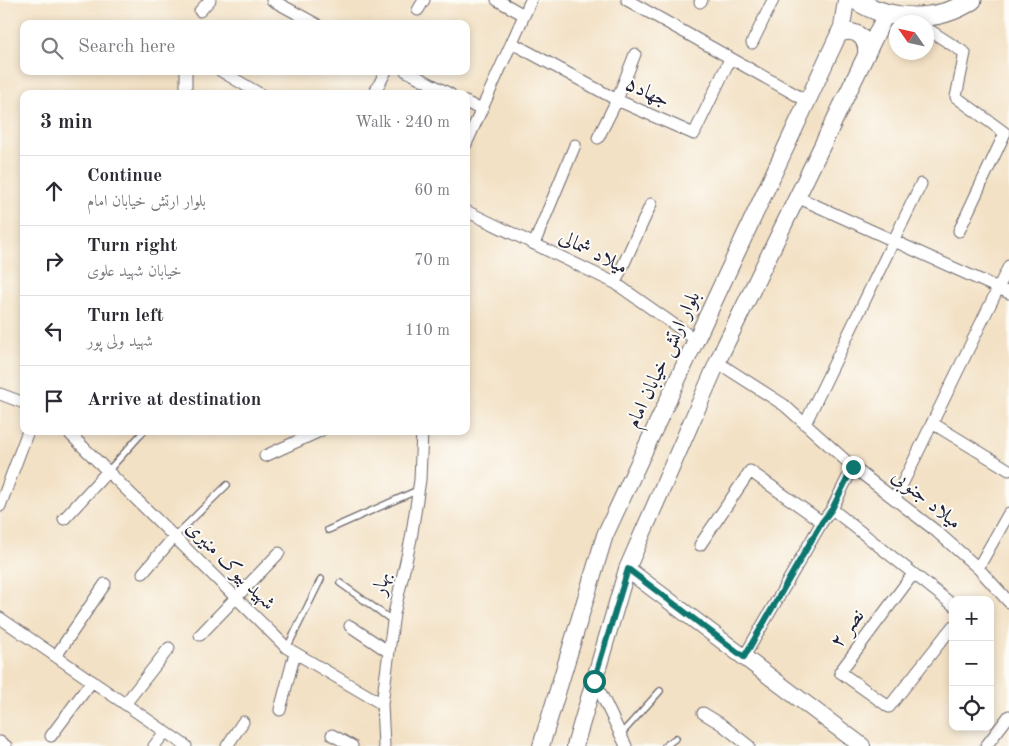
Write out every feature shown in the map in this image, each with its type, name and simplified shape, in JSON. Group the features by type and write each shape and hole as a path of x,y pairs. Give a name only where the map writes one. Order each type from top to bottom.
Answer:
{"highway":[{"path":"856,0 865,6 892,15"},
{"path":"934,15 960,8 972,0"}],"main road":[{"name":"بلوار ارتش خیابان امام","path":"541,746 605,535 842,27 846,0"},
{"path":"575,746 628,569 717,362 886,14"},
{"path":"838,35 851,31 860,35 866,43 866,54"},
{"path":"628,569 862,746"}],"street":[{"path":"200,11 210,0"},
{"path":"272,0 308,20"},
{"path":"497,0 524,15"},
{"path":"470,136 531,0"},
{"path":"627,0 807,101"},
{"path":"752,43 773,0"},
{"path":"934,33 965,53 956,97 1005,133 959,231"},
{"name":"جهاد۵","path":"512,43 617,100 694,134 730,59"},
{"path":"598,138 617,100 635,54"},
{"path":"186,75 186,90"},
{"path":"228,75 253,90"},
{"path":"376,90 384,75"},
{"path":"414,75 442,90"},
{"path":"470,104 482,110"},
{"path":"534,244 576,145"},
{"path":"805,424 920,184"},
{"path":"797,197 1004,291"},
{"path":"615,283 651,204"},
{"name":"میلاد شمالی","path":"470,213 615,283 696,340"},
{"path":"895,499 932,423 1004,291 1009,266"},
{"name":"میلاد جنوبی","path":"717,362 784,405 853,467 936,531 978,568 1009,602"},
{"path":"0,394 20,402"},
{"path":"932,423 1009,470"},
{"path":"0,506 27,435"},
{"name":"شهید بیوک منیری","path":"72,435 291,651 382,704"},
{"path":"265,456 311,435"},
{"name":"بهار","path":"384,746 382,704 394,621 411,539 418,490 422,435"},
{"path":"744,657 822,522 832,509 853,467"},
{"path":"700,545 750,470 822,522"},
{"path":"64,519 108,471"},
{"path":"832,509 949,603"},
{"path":"978,568 1009,513"},
{"path":"143,574 174,537"},
{"path":"200,634 279,554"},
{"name":"نصر ۲","path":"913,574 840,672 889,707 949,631"},
{"path":"56,656 104,584"},
{"path":"0,618 186,746"},
{"path":"350,626 389,652"},
{"path":"125,704 170,648"},
{"path":"280,710 291,651"},
{"path":"51,736 92,681"},
{"path":"594,681 626,746"},
{"path":"703,713 721,724 749,746"},
{"path":"986,746 1009,716"},
{"path":"227,746 243,722"},
{"path":"154,746 165,732"},
{"path":"332,735 352,746"},
{"path":"0,742 6,746"}],"lane":[{"path":"108,471 140,435"},
{"path":"174,537 227,485"},
{"path":"328,530 418,490"},
{"path":"291,651 321,579"},
{"path":"340,583 394,621"},
{"path":"621,734 660,691"},
{"path":"665,746 676,738"}],"route":[{"path":"594,681 628,569 744,657 822,522 832,509 853,467"}]}
